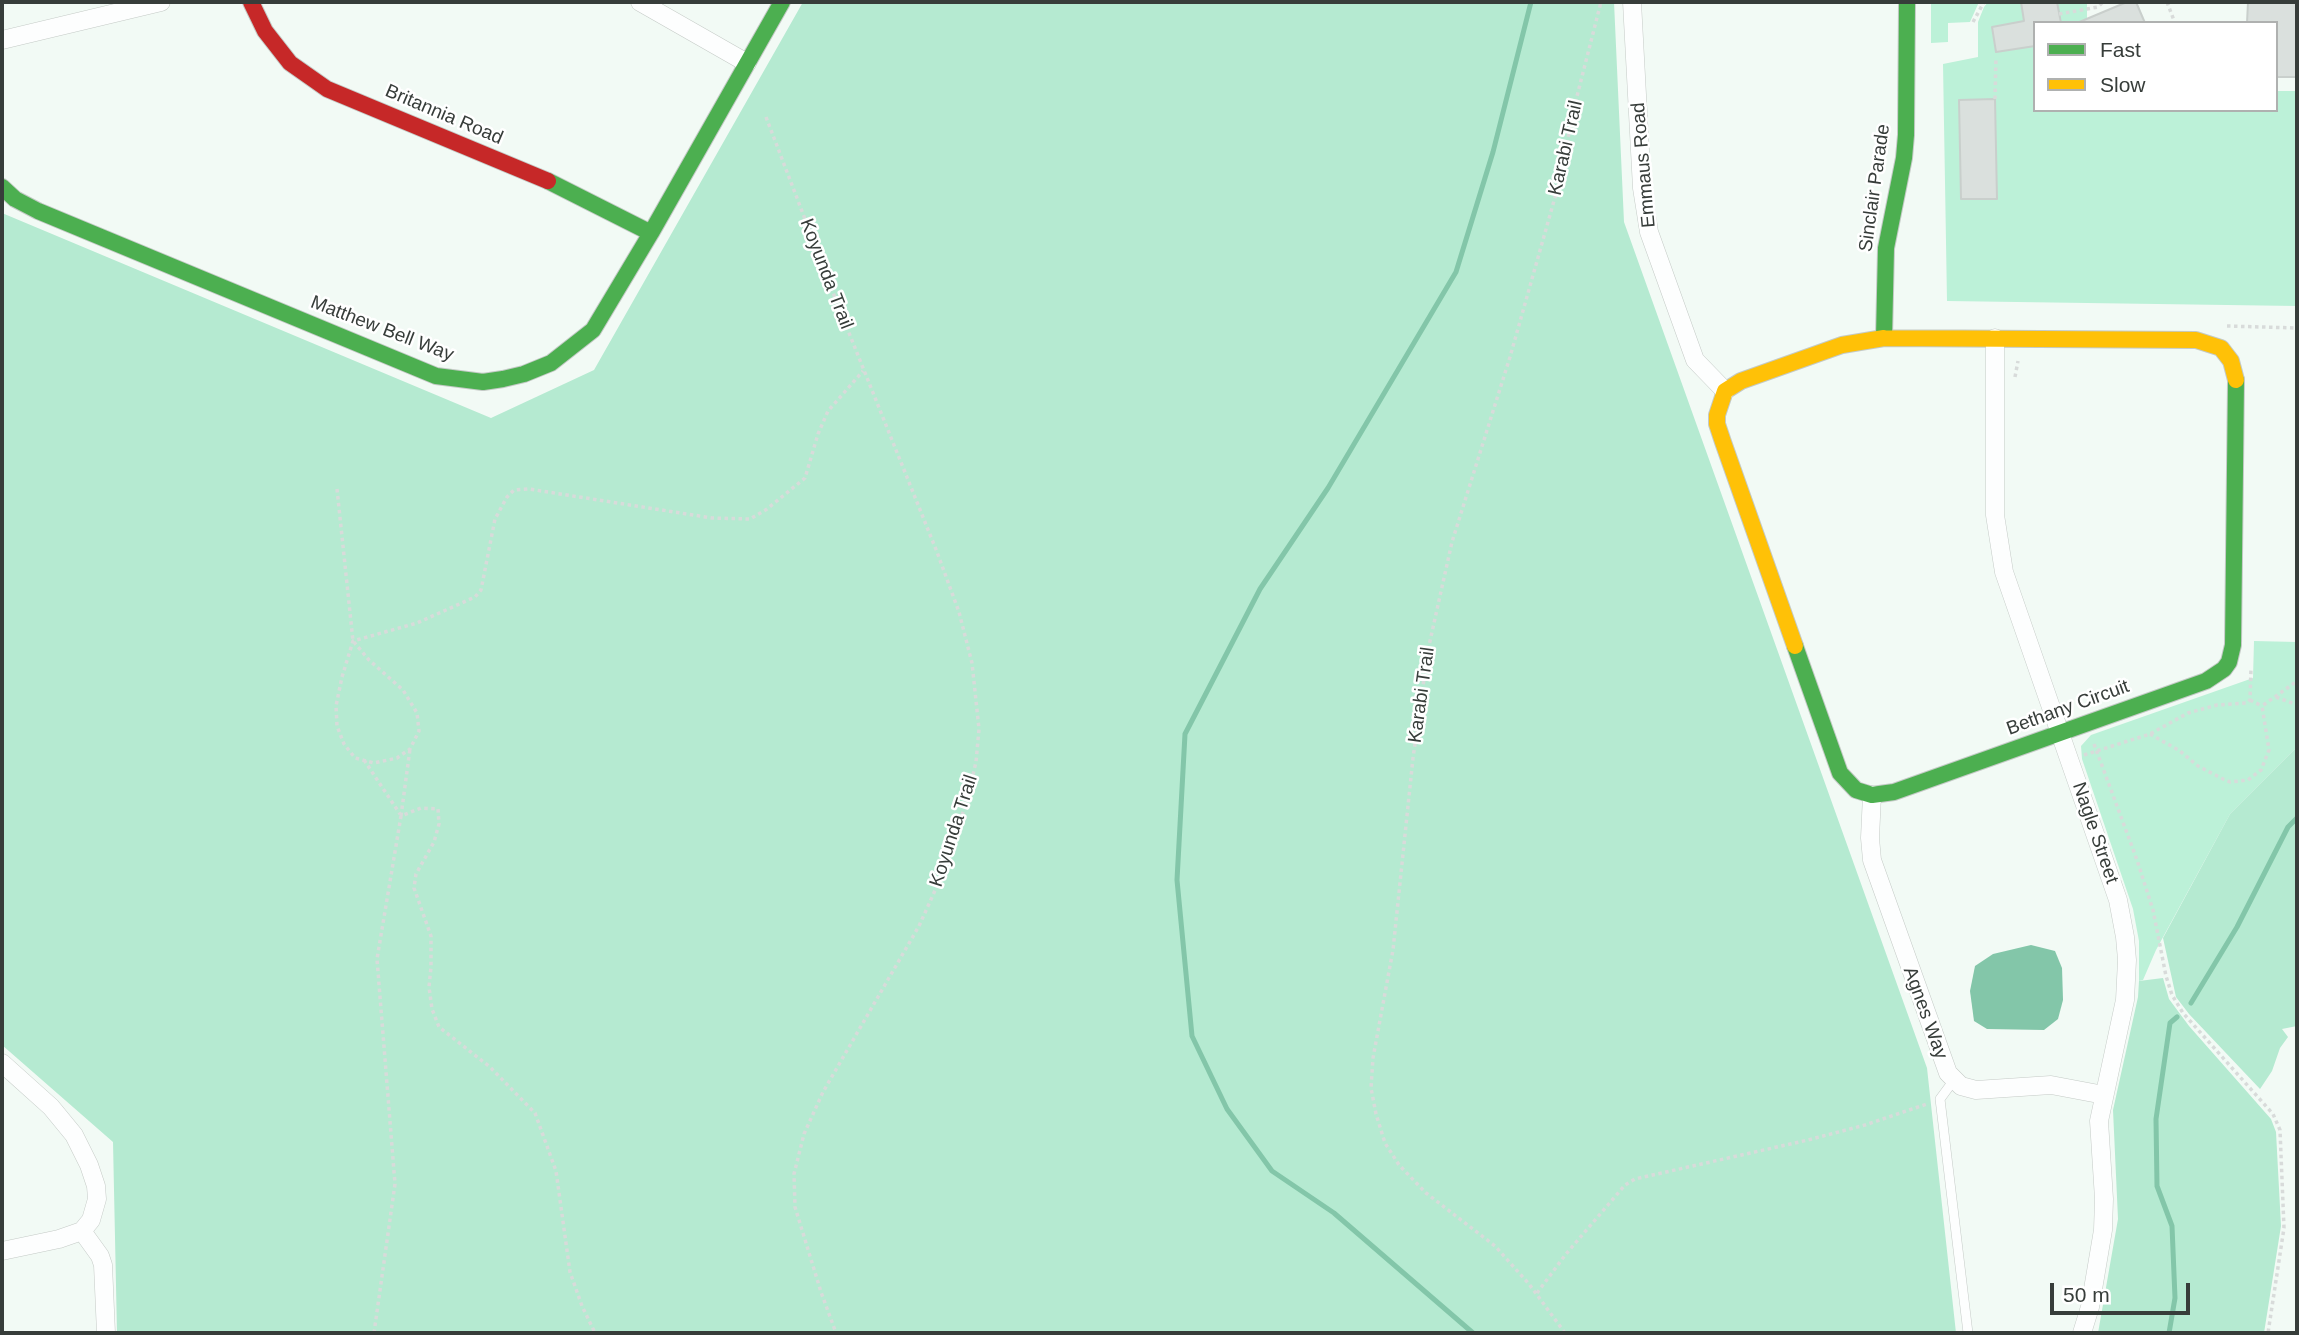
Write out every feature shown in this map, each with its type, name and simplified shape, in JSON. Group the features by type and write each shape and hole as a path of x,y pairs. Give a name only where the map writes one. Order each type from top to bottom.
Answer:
{"street":[{"path":"2,40 162,2"},
{"name":"Britannia Road","path":"251,2 265,31 290,64 327,89 567,189 651,233"},
{"path":"640,2 747,63"},
{"name":"Matthew Bell Way","path":"2,187 15,199 38,211 436,376 483,382 524,374 551,363 593,330 782,2"},
{"name":"Emmaus Road","path":"1632,2 1642,188 1649,232 1695,360 1725,391"},
{"name":"Sinclair Parade","path":"1884,338 1886,248 1906,135 1907,2"},
{"name":"Bethany Circuit","path":"1725,391 1741,381 1821,352 1842,345 1884,338 2205,341 2221,348 2227,354 2236,377 2233,637 2229,662 2224,669 2206,681 1894,792 1872,795"},
{"name":"Nagle Street","path":"1995,338 1997,536 2010,595 2118,900 2126,937 2125,1000 2099,1121 2105,1214 2091,1307 2082,1333"},
{"path":"1725,391 1719,406 1717,424 1840,773 1851,786 1872,795"},
{"name":"Agnes Way","path":"1872,795 1870,848 1875,872 1943,1065 1954,1080 1976,1090 2051,1085 2104,1096"},
{"path":"2,1063 51,1107 74,1135 86,1158 96,1186 97,1199 91,1220 82,1231 60,1239 2,1251"},
{"path":"82,1231 100,1256 103,1265 106,1333"}],"lane":[{"path":"1954,1080 1940,1099 1968,1333"}],"path":[{"name":"Karabi Trail","path":"1565,1333 1537,1293 1495,1245 1426,1192 1399,1165 1385,1143 1371,1088 1373,1058 1393,950 1413,758 1428,650 1452,542 1510,357 1559,183 1574,108 1601,2"},
{"path":"1973,22 1984,2"},
{"path":"2059,14 2098,7 2103,2"},
{"path":"2167,2 2174,21"},
{"path":"1995,99 1996,57"},
{"name":"Koyunda Trail","path":"766,117 863,370 937,552 958,612 972,663 979,729 976,762 968,796 947,864 919,926 823,1092 804,1134 794,1174 795,1207 836,1333"},
{"path":"2218,324 2241,328 2297,328"},
{"path":"2015,386 2015,368 2021,358"},
{"path":"353,641 417,623 475,597 481,590 495,519 514,490 530,489 712,518 750,519 767,509 805,478 828,411 863,370"},
{"path":"337,489 353,641 336,706 337,726 344,744 355,758 374,763 397,758 410,749"},
{"path":"353,641 369,660 403,690 417,713 419,731 410,749 377,959 395,1184 374,1333"},
{"path":"2250,700 2251,660"},
{"path":"2262,706 2297,681"},
{"path":"2276,696 2297,705"},
{"path":"2250,700 2262,706"},
{"path":"2080,756 2150,734 2188,713 2217,705 2247,703 2250,700"},
{"path":"2150,734 2223,779 2230,782 2248,780 2260,770 2269,750 2262,706"},
{"path":"2091,735 2137,860 2172,995 2183,1013 2273,1114 2280,1130 2284,1228 2268,1333"},
{"path":"364,760 401,816"},
{"path":"401,816 421,808 438,809 439,824 434,842 416,874 414,888 430,936 432,967 429,987 432,1009 439,1027 490,1067 535,1113 556,1171 570,1272 595,1333"},
{"path":"1537,1293 1625,1185 1635,1179 1808,1140 1865,1125 1940,1099"}],"shaded area":[{"path":"803,2 1614,2 1624,222 1927,1068 1956,1333 117,1333 113,1142 2,1045 2,213 491,418 594,370"},
{"path":"1931,2 1979,2 1970,22 1948,23 1948,42 1931,43"},
{"path":"1988,2 2087,2 2087,21 2033,21 2033,112 2278,112 2278,91 2297,91 2297,306 1947,301 1943,64 1978,57 1978,22"},
{"path":"2254,641 2297,642 2297,747 2230,814 2156,950 2143,980 2139,981 2139,941 2133,909 2082,759 2081,746 2091,735 2253,678"},
{"path":"2297,747 2297,1026 2282,1029 2288,1037 2260,1089 2176,997 2163,938 2230,814"},
{"path":"2031,945 2055,951 2062,968 2063,1000 2058,1019 2044,1030 1987,1029 1974,1021 1970,991 1975,966 1993,954"},
{"path":"2163,978 2169,999 2189,1026 2271,1119 2276,1132 2281,1226 2264,1333 2098,1333 2118,1219 2113,1110 2138,997 2139,981"}],"building":[{"path":"2021,2 2057,2 2061,21 2033,21 2033,46 1996,52 1992,27 2024,21"},
{"path":"2127,2 2136,2 2144,21 2082,21"},
{"path":"2248,2 2297,2 2297,77 2278,77 2278,21 2247,21"},
{"path":"1995,99 1997,199 1961,199 1959,100"}],"waterway":[{"path":"1473,1333 1334,1213 1272,1171 1227,1109 1192,1036 1177,880 1185,734 1260,589 1328,488 1456,272 1493,152 1531,2"},
{"path":"2191,1003 2237,927 2288,827 2297,818"},
{"path":"2169,1333 2175,1298 2172,1226 2157,1186 2156,1119 2170,1023 2177,1017"}],"traffic: fast":[{"path":"2,187 15,199 38,211 436,376 483,382 503,379 551,363 593,330 782,2"},
{"path":"1884,338 1886,248 1906,135 1907,2"},
{"path":"548,181 651,233"},
{"path":"1795,646 1840,773 1856,790 1872,795 1894,792 2206,681 2224,669 2229,662 2233,645 2236,380"}],"traffic: slow":[{"path":"1884,338 2196,340 2221,348 2231,361 2236,380"},
{"path":"1795,646 1723,442 1717,415 1725,391 1741,381 1842,345 1884,338"}],"traffic: jam":[{"path":"251,2 265,31 290,63 327,89 548,181"}]}
